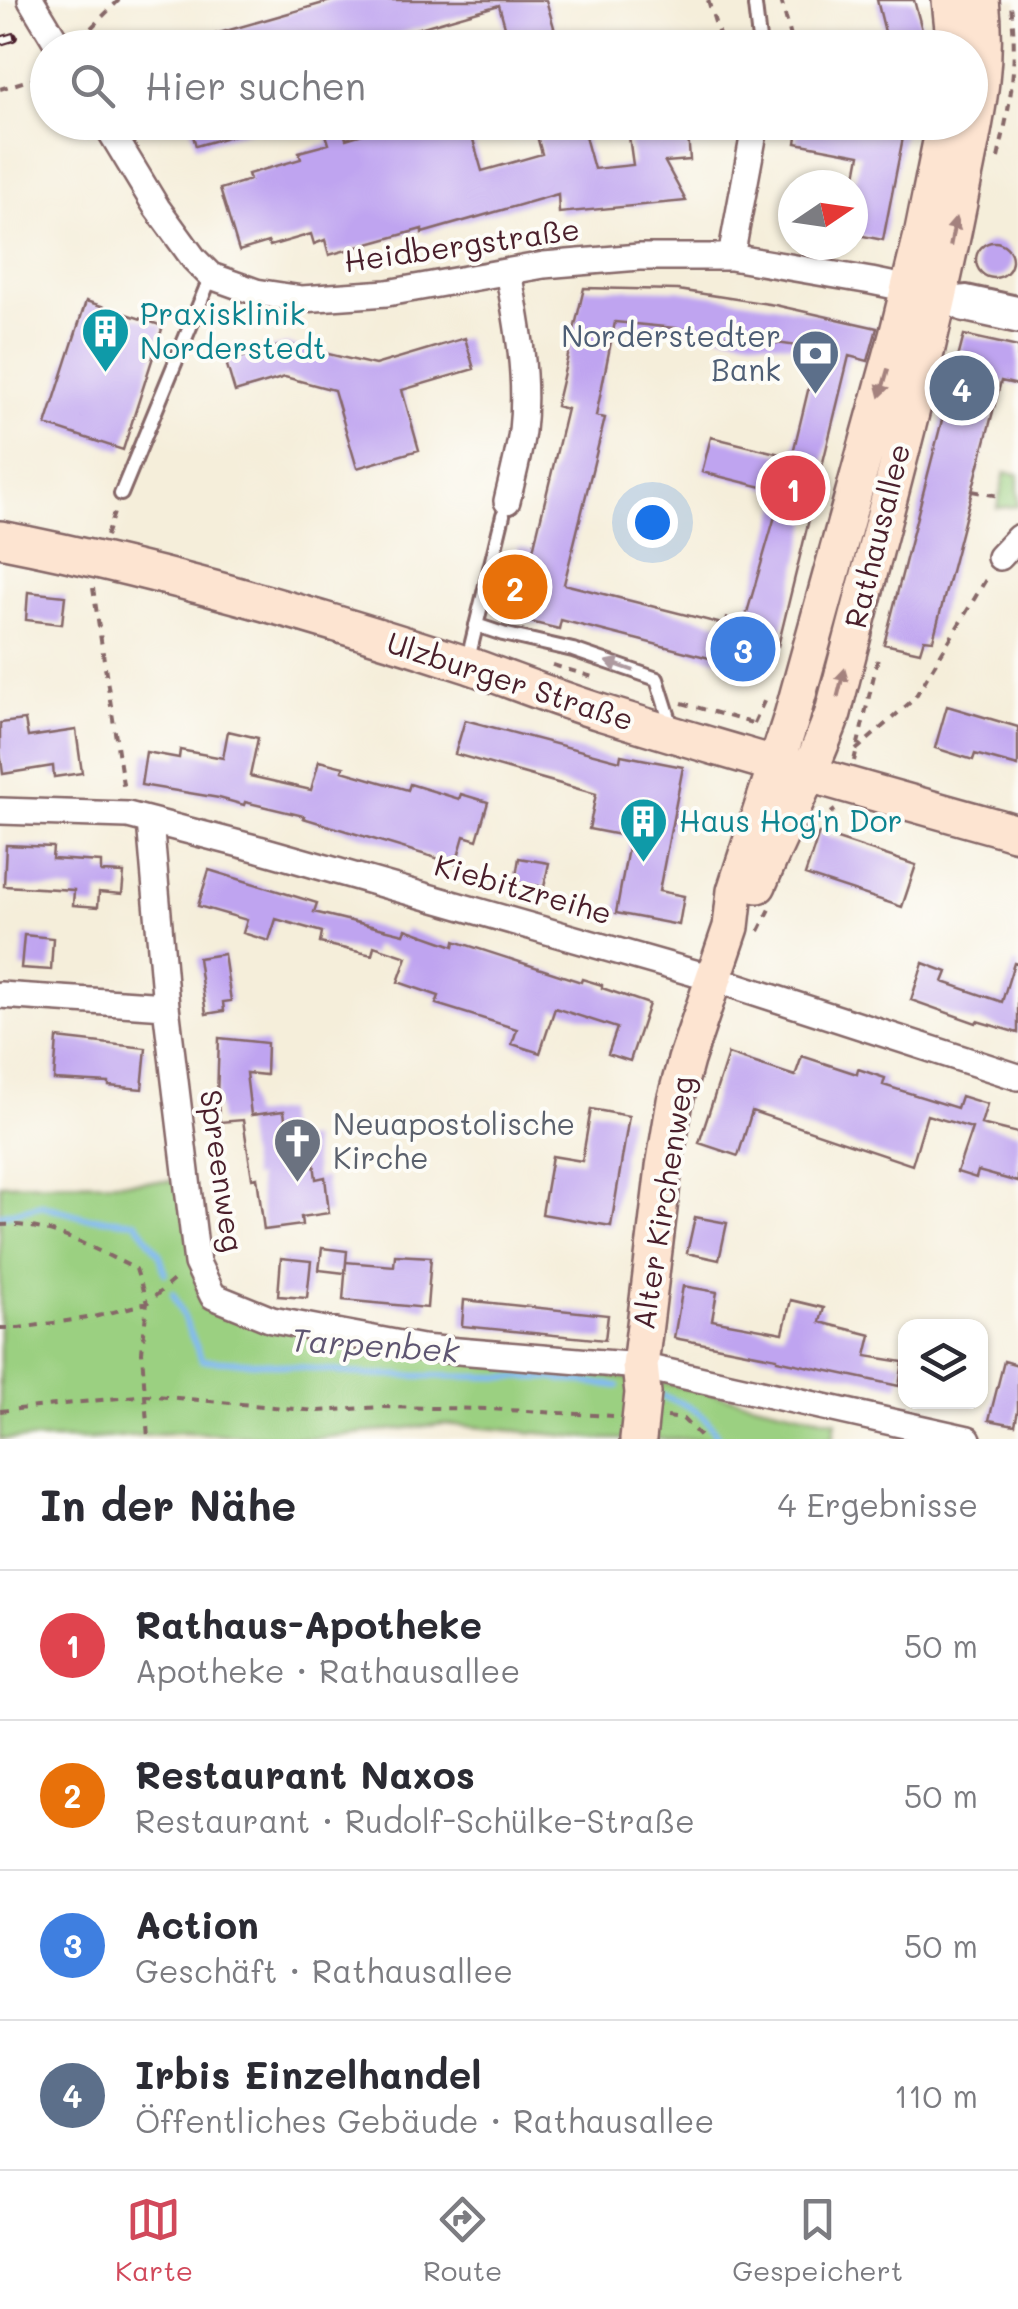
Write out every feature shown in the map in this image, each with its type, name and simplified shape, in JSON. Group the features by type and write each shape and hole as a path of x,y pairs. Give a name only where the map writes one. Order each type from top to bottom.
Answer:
{"main road":[{"path":"950,0 954,30"},
{"name":"Rathausallee","path":"981,0 982,30"},
{"name":"Rathausallee","path":"924,292 943,140"},
{"name":"Rathausallee","path":"792,769 833,713 924,292 966,140"},
{"name":"Ulzburger Straße","path":"0,539 254,600 467,665 598,712 1018,833"},
{"name":"Alter Kirchenweg","path":"635,1428 643,1393 640,1366 668,1138 686,1060 730,927 753,899 787,816 792,769"}],"street":[{"path":"31,0 49,30"},
{"path":"117,140 157,208 211,276"},
{"path":"731,257 753,140"},
{"name":"Heidbergstraße","path":"211,276 256,292 302,299 387,293 544,265 639,257 731,257 924,292"},
{"path":"505,508 522,433 524,392 522,350 508,272"},
{"path":"924,292 963,308 1018,320"},
{"name":"Kiebitzreihe","path":"0,812 139,818 259,849 712,978 1018,1078"},
{"name":"Spreenweg","path":"139,818 198,1263 213,1296 272,1320 422,1348 640,1366 968,1439"},
{"path":"0,995 166,1006"}],"lane":[{"path":"755,6 758,30"},
{"path":"121,494 211,276"},
{"path":"924,292 967,292 1018,303"},
{"path":"467,665 505,508"},
{"path":"476,625 573,650 657,679 675,734"}],"path":[{"path":"90,30 119,0"},
{"path":"708,0 717,30"},
{"path":"781,0 790,30"},
{"path":"0,89 30,80"},
{"path":"972,491 999,496"},
{"path":"121,494 96,560 92,582 139,818"},
{"path":"856,750 914,699 1009,548"},
{"path":"0,1225 15,1224 59,1233 136,1269 147,1303 142,1352 148,1439"},
{"path":"0,1328 94,1318 147,1303 198,1263"},
{"path":"0,1411 146,1396 317,1411 490,1408 635,1428 683,1419 703,1439"}],"green space":[{"path":"1005,472 1018,474 1018,506 997,508"},
{"path":"179,1181 202,1307 371,1349 655,1381 836,1421 833,1439 601,1439 444,1424 307,1439 184,1432 90,1439 0,1439 0,1184"}],"building":[{"path":"334,0 546,0 555,30 506,30 499,5 412,30 229,30"},
{"path":"877,0 914,0 922,30 884,30"},
{"path":"194,140 217,140 196,146"},
{"path":"328,140 473,140 482,171 542,154 538,140 586,140 594,169 633,165 630,140 688,140 690,160 665,162 686,201 559,213 558,194 329,255 325,240 314,244 311,234 239,251 220,189 250,180 248,174 301,159 299,152 329,144"},
{"path":"796,140 902,140 883,240 868,237 868,170 857,170 860,155 796,143"},
{"path":"994,242 1007,247 1012,260 1007,273 994,278 981,273 976,260 981,247"},
{"path":"584,288 678,290 775,305 877,328 868,361 849,356 778,646 768,644 762,666 718,655 717,660 561,620 559,629 502,615 518,546 533,550 567,409 556,406","holes":["615,322 818,349 792,457 711,437 702,472 782,492 744,623 727,618 726,625 564,584 605,418 596,416"]},
{"name":"Praxisklinik Norderstedt","path":"86,301 163,326 123,450 46,425"},
{"path":"964,335 1018,347 1018,385 1001,381 933,640 924,639 920,652 884,644"},
{"path":"465,338 474,369 402,390 419,450 357,468 334,390 285,377 235,392 226,362 286,344 375,365"},
{"path":"28,592 65,596 62,624 26,620"},
{"path":"947,706 1018,727 1018,766 975,754 973,760 935,748"},
{"path":"25,720 28,737 76,730 82,773 54,777 53,766 3,774 0,723"},
{"name":"Haus Hog'n Dor","path":"465,720 620,761 621,755 683,767 659,891 684,896 679,925 616,913 630,837 589,829 596,794 455,754"},
{"path":"228,731 258,738 250,776 311,790 319,761 408,790 410,784 459,799 461,794 488,802 477,840 464,836 456,864 304,816 141,785 146,752 179,758 180,750 223,758"},
{"path":"819,833 916,865 902,907 805,875"},
{"path":"6,845 53,847 52,859 101,862 101,872 124,873 122,894 99,892 98,907 73,905 74,890 4,886"},
{"path":"519,858 549,863 544,887 515,882"},
{"path":"209,870 317,903 314,912 404,934 406,929 454,946 455,941 581,982 582,979 602,985 649,1004 630,1061 608,1054 617,1028 555,1008 540,1053 512,1044 517,1029 436,1004 439,996 398,982 407,957 374,946 372,955 320,943 322,932 276,919 269,941 243,933 247,920 198,906"},
{"path":"24,935 53,938 51,970 21,968"},
{"path":"224,954 231,1001 223,1002 224,1011 206,1014 198,958"},
{"path":"923,963 947,972 943,982 1002,1002 1014,963 1018,964 1018,1033 911,1000"},
{"path":"57,1038 146,1048 142,1089 54,1080"},
{"path":"219,1038 267,1043 266,1075 246,1073 251,1115 284,1111 288,1142 311,1139 316,1179 325,1177 329,1213 301,1217 302,1225 264,1230 257,1177 252,1178 243,1120 220,1122"},
{"path":"728,1054 795,1076 802,1056 857,1074 858,1069 885,1078 883,1085 957,1108 961,1096 987,1104 981,1124 1018,1133 1018,1182 978,1171 976,1178 957,1172 972,1128 927,1115 912,1165 752,1111 738,1156 699,1143"},
{"path":"591,1109 629,1116 611,1226 542,1214 552,1156 582,1161"},
{"path":"695,1217 727,1223 719,1260 687,1253"},
{"path":"322,1248 347,1251 345,1273 319,1270"},
{"path":"395,1255 431,1257 427,1308 343,1300 346,1262 394,1266"},
{"path":"281,1258 311,1261 307,1298 278,1296"},
{"path":"683,1286 717,1292 712,1320 783,1333 791,1300 824,1308 820,1322 871,1335 866,1356 898,1361 898,1386 777,1358 674,1338"},
{"path":"464,1300 608,1315 605,1340 462,1326"},
{"path":"1004,1361 1018,1365 1015,1425 989,1420"}],"waterway":[{"name":"Tarpenbek","path":"0,1215 42,1205 84,1217 136,1222 160,1255 165,1273"},
{"name":"Tarpenbek","path":"173,1293 202,1360 367,1375 546,1378 618,1386"},
{"name":"Tarpenbek","path":"663,1396 696,1411 719,1439"}],"railway":[{"path":"0,41 13,37"}],"place":[{"name":"Praxisklinik Norderstedt","path":"105,374"},
{"name":"Irbis Einzelhandel","path":"962,388"},
{"name":"Norderstedter Bank","path":"816,396"},
{"name":"Rathaus-Apotheke","path":"793,488"},
{"name":"Restaurant Naxos","path":"515,587"},
{"name":"Action","path":"743,649"},
{"name":"Haus Hog'n Dor","path":"644,864"},
{"name":"Neuapostolische Kirche","path":"298,1184"}]}
